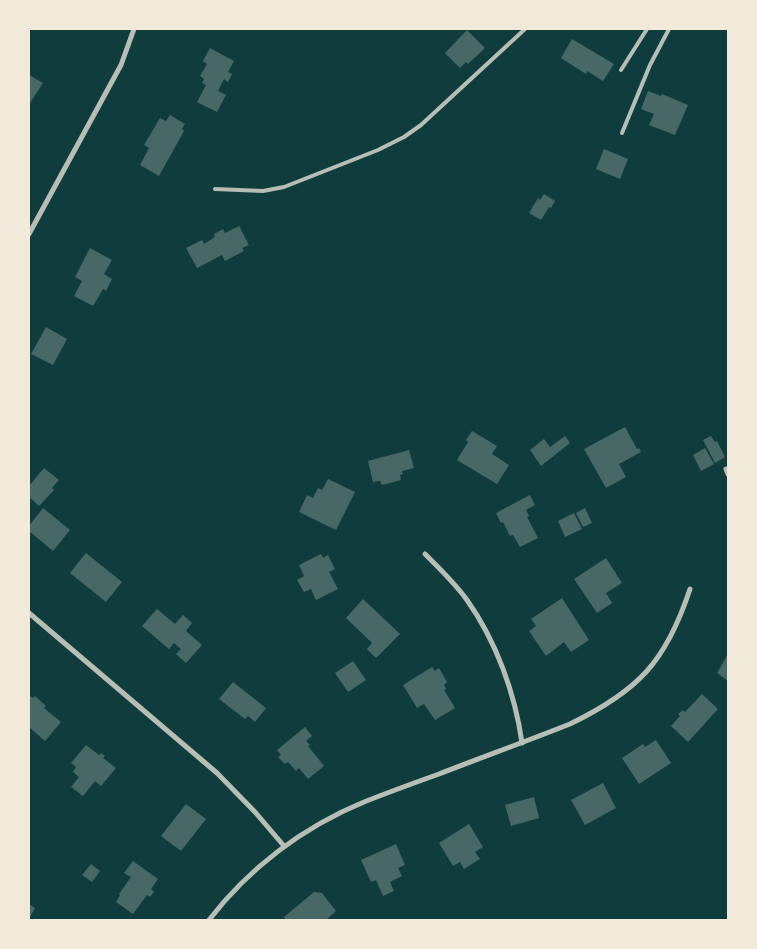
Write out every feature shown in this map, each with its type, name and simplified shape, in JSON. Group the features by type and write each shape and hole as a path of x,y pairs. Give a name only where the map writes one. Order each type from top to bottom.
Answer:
{"street":[{"path":"29,234 121,65 134,29"},
{"path":"425,554 450,578 482,624 499,658 511,693 519,721 522,743"},
{"path":"209,920 249,874 284,846 322,822 364,802 570,724 599,710 620,696 644,675 663,651 680,618 690,590"},
{"path":"29,613 217,773 255,812 284,846"}],"lane":[{"path":"215,189 263,191 284,187 378,150 404,137 421,126 525,29"},
{"path":"621,70 647,29"},
{"path":"622,134 650,64 669,29"}],"building":[{"path":"467,30 485,48 468,64 466,62 460,68 445,53"},
{"path":"572,39 614,64 603,81 587,71 586,74 561,58"},
{"path":"210,48 234,61 228,72 232,74 228,82 224,79 218,91 226,95 217,112 197,102 206,85 202,83 204,79 200,76 207,64 203,61"},
{"path":"29,75 43,83 30,103 29,102"},
{"path":"648,91 661,96 662,94 688,105 675,135 649,125 654,114 641,109"},
{"path":"170,115 185,124 182,129 184,131 159,176 140,165 149,148 144,145 160,118 166,121"},
{"path":"604,149 628,159 620,179 596,169"},
{"path":"544,194 555,201 541,220 529,213 538,198 540,200"},
{"path":"239,226 249,245 242,248 244,251 225,261 222,255 197,268 186,248 202,240 204,244 215,237 214,234 223,229 225,233"},
{"path":"90,248 112,260 104,274 112,279 106,291 103,289 93,306 74,296 82,281 75,277"},
{"path":"46,327 67,339 53,365 31,354"},
{"path":"625,427 637,449 639,448 641,452 619,464 626,477 606,488 584,449"},
{"path":"472,431 497,446 492,454 509,465 497,484 457,460 468,442 466,440"},
{"path":"565,436 570,443 541,466 530,450 544,439 550,447"},
{"path":"711,436 715,442 717,441 725,457 715,463 703,440"},
{"path":"705,448 714,464 701,471 693,455"},
{"path":"409,450 414,468 402,471 403,474 400,475 401,480 382,485 380,481 373,482 368,461"},
{"path":"44,468 59,480 52,488 54,490 39,506 29,497 29,486"},
{"path":"328,479 355,492 336,530 299,512 307,495 313,498 318,488 322,490"},
{"path":"530,495 535,505 526,510 529,516 527,517 538,538 520,547 513,535 510,536 496,513"},
{"path":"43,508 70,530 53,551 29,531 29,526"},
{"path":"585,508 592,523 583,527 576,513"},
{"path":"574,513 582,529 565,537 558,521"},
{"path":"86,553 122,582 106,602 70,573"},
{"path":"321,554 323,558 328,555 335,569 329,572 338,589 316,600 311,589 304,592 297,580 304,576 299,565"},
{"path":"606,558 622,583 606,593 612,603 597,613 574,579"},
{"path":"562,598 589,640 571,652 564,642 546,656 529,631 536,626 531,619"},
{"path":"363,599 400,634 376,658 367,649 372,643 346,618"},
{"path":"157,609 175,624 183,615 192,623 186,631 202,645 186,663 176,654 181,649 174,643 169,649 142,626"},
{"path":"728,654 728,681 717,673"},
{"path":"353,661 366,680 348,692 335,673"},
{"path":"432,667 435,671 439,668 447,682 444,685 446,689 444,690 455,708 435,720 424,704 417,708 403,685"},
{"path":"233,682 266,708 255,722 248,716 245,719 219,699"},
{"path":"702,694 718,709 688,742 671,726 680,716 678,714 683,710 685,712"},
{"path":"29,695 33,698 35,696 46,706 44,708 61,722 45,741 29,727"},
{"path":"305,727 312,736 306,741 310,745 308,746 324,766 308,779 299,768 296,771 288,762 285,764 278,757 281,755 277,750"},
{"path":"656,740 671,763 639,784 622,758 643,744 645,747"},
{"path":"86,745 99,755 101,753 105,756 103,758 116,768 101,786 95,781 83,796 71,787 79,777 73,772 76,767 71,763"},
{"path":"603,783 616,808 585,825 571,800"},
{"path":"534,797 539,818 511,826 505,805"},
{"path":"186,804 206,819 181,851 161,836"},
{"path":"469,824 483,847 475,852 480,859 464,869 460,862 453,866 439,843"},
{"path":"396,844 405,865 398,868 402,876 390,882 394,891 383,896 376,880 371,882 361,860"},
{"path":"133,861 158,879 151,889 154,892 150,897 147,895 133,914 116,902 119,894 131,877 124,873"},
{"path":"91,864 100,871 92,882 82,875"},
{"path":"314,892 322,893 336,911 326,920 286,920 284,917"},
{"path":"29,904 35,908 29,919"}]}
